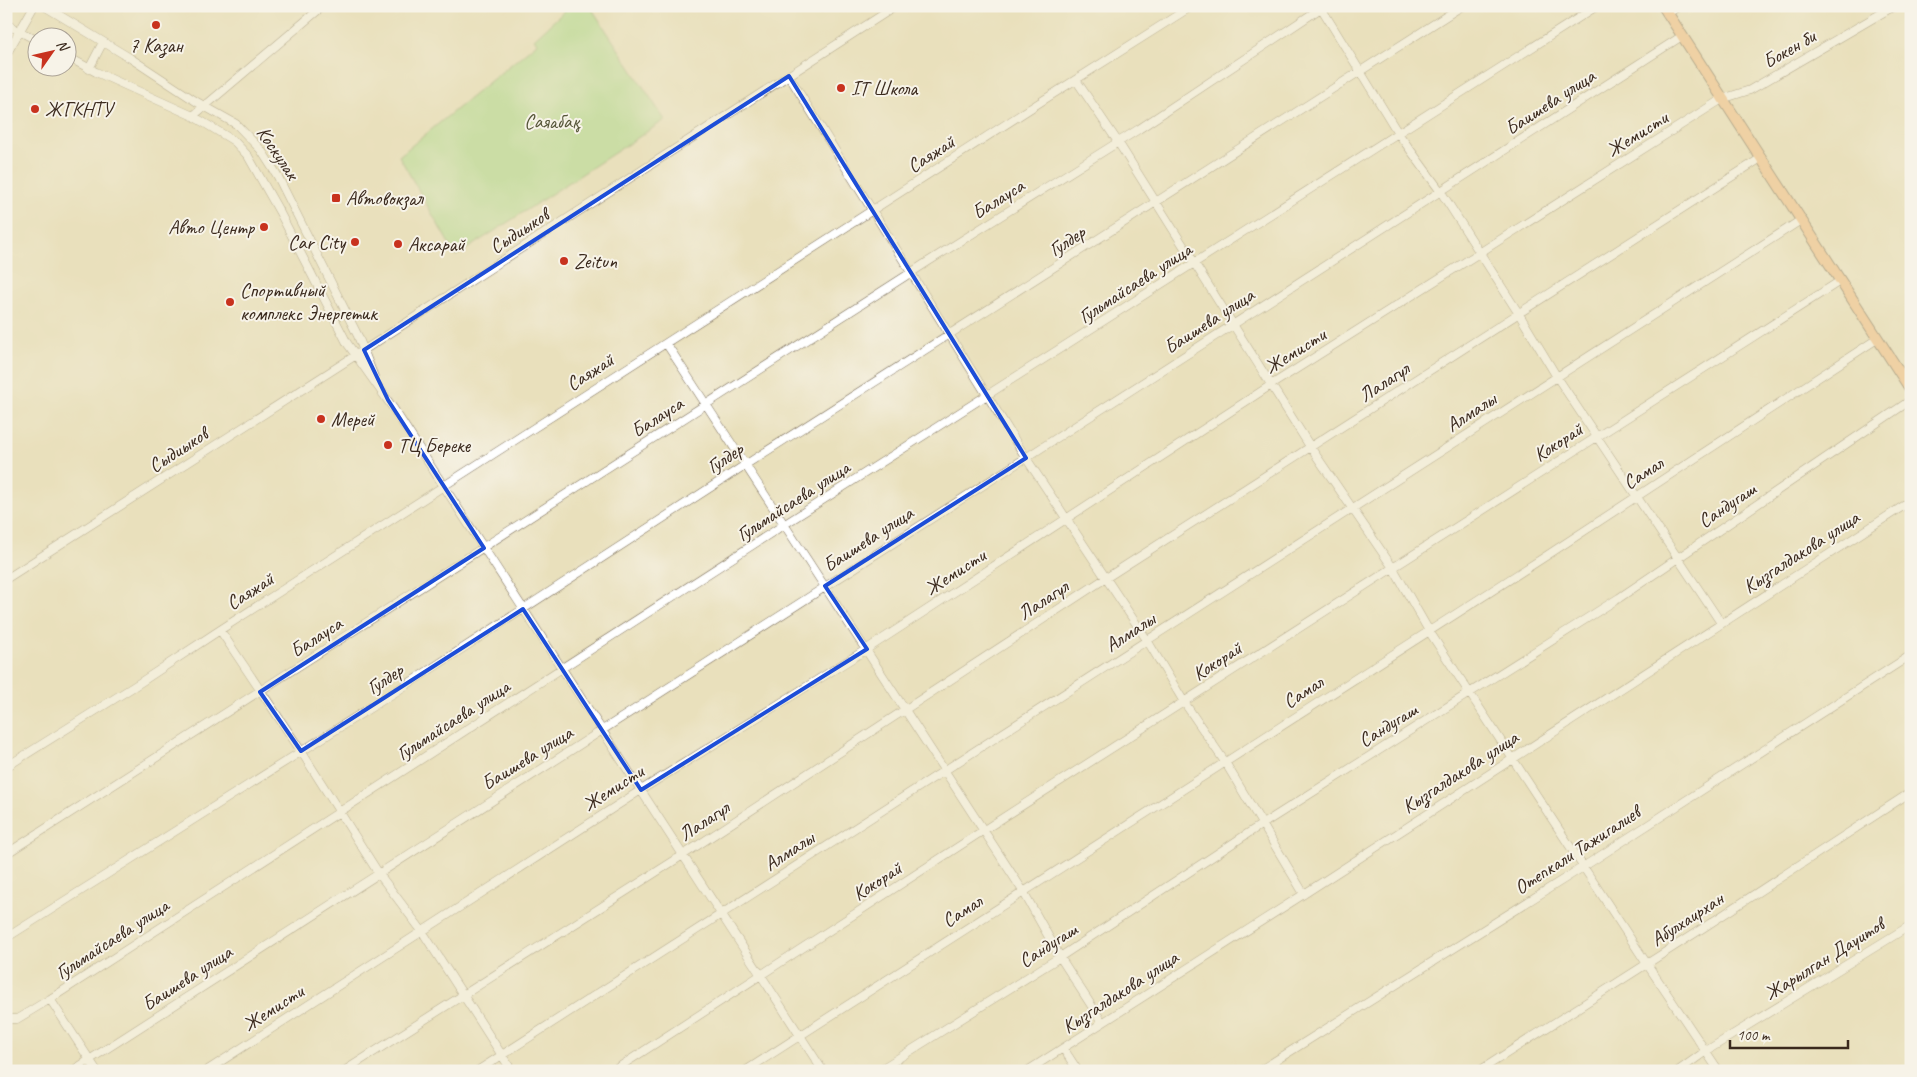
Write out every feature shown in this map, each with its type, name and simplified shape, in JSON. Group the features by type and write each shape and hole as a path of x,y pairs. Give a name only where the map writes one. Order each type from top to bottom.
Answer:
{"main road":[{"path":"1665,10 1911,390"}],"street":[{"path":"6,55 34,6"},
{"name":"Коскулак","path":"44,6 236,124 261,150 277,175 364,350 373,374 388,400"},
{"path":"193,116 323,6"},
{"name":"Сыдиыков","path":"6,579 896,6"},
{"name":"Саяжай","path":"6,766 141,682 1192,6"},
{"name":"Гулдер","path":"6,938 523,609 1462,6"},
{"name":"Гульмайсаева улица","path":"6,1019 18,1018 50,999 786,524 1597,6"},
{"path":"1665,10 1679,6"},
{"name":"Бокен би","path":"1722,99 1750,90 1894,6"},
{"path":"1322,7 1398,133 1441,192 1557,377 1721,623"},
{"name":"Балауса","path":"6,854 912,272 1118,142 1322,7"},
{"path":"6,24 28,36"},
{"name":"Баишева улица","path":"72,1071 1682,36"},
{"path":"89,69 103,42"},
{"name":"Коскулак","path":"78,63 193,116 234,141 248,156 280,211 355,356 388,400"},
{"path":"789,76 1026,458 1147,640 1184,702 1225,762 1304,894"},
{"path":"1076,80 1118,142 1311,448 1393,568 1429,631 1646,964 1719,1071"},
{"name":"Жемисти","path":"206,1071 641,790 867,649 1272,385 1722,99"},
{"name":"Лалагул","path":"344,1071 683,855 1106,578 1761,158"},
{"name":"Алмалы","path":"477,1071 1801,220"},
{"name":"Кокорай","path":"613,1071 984,830 1840,281"},
{"name":"Самал","path":"745,1071 1636,497 1877,338"},
{"path":"666,343 745,465 786,524 984,830 1023,891 1060,957 1102,1022"},
{"path":"388,400 823,1071"},
{"name":"Сандугаш","path":"878,1071 1060,957 1263,824 1618,598 1911,400"},
{"name":"Кызгалдакова улица","path":"1027,1071 1304,894 1911,500"},
{"path":"220,630 301,751 379,874 422,931 512,1071"},
{"name":"Отепкали Тажигалиев","path":"1259,1071 1583,867 1911,655"},
{"name":"Абулхаирхан","path":"1479,1071 1911,792"},
{"name":"Жарылган Дауитов","path":"1678,1071 1706,1051 1911,925"},
{"path":"50,999 97,1071"},
{"path":"1063,1048 1078,1071"}],"highlighted area":[{"path":"789,76 1026,458 825,586 867,649 641,790 523,609 301,751 260,692 484,548 388,400 364,350"}],"green space":[{"name":"Саяабақ","path":"570,6 590,6 665,120 456,256 399,156 537,43 534,39"}],"place":[{"name":"7 Казан","path":"156,25"},
{"name":"IT Школа","path":"841,88"},
{"name":"ЖГКНТУ","path":"35,109"},
{"name":"Автовокзал","path":"336,198"},
{"name":"Авто Центр","path":"264,227"},
{"name":"Car City","path":"355,242"},
{"name":"Аксарай","path":"398,244"},
{"name":"Zeitun","path":"564,261"},
{"name":"Спортивный комплекс Энергетик","path":"230,302"},
{"name":"Мерей","path":"321,419"},
{"name":"ТЦ Береке","path":"388,445"}]}
